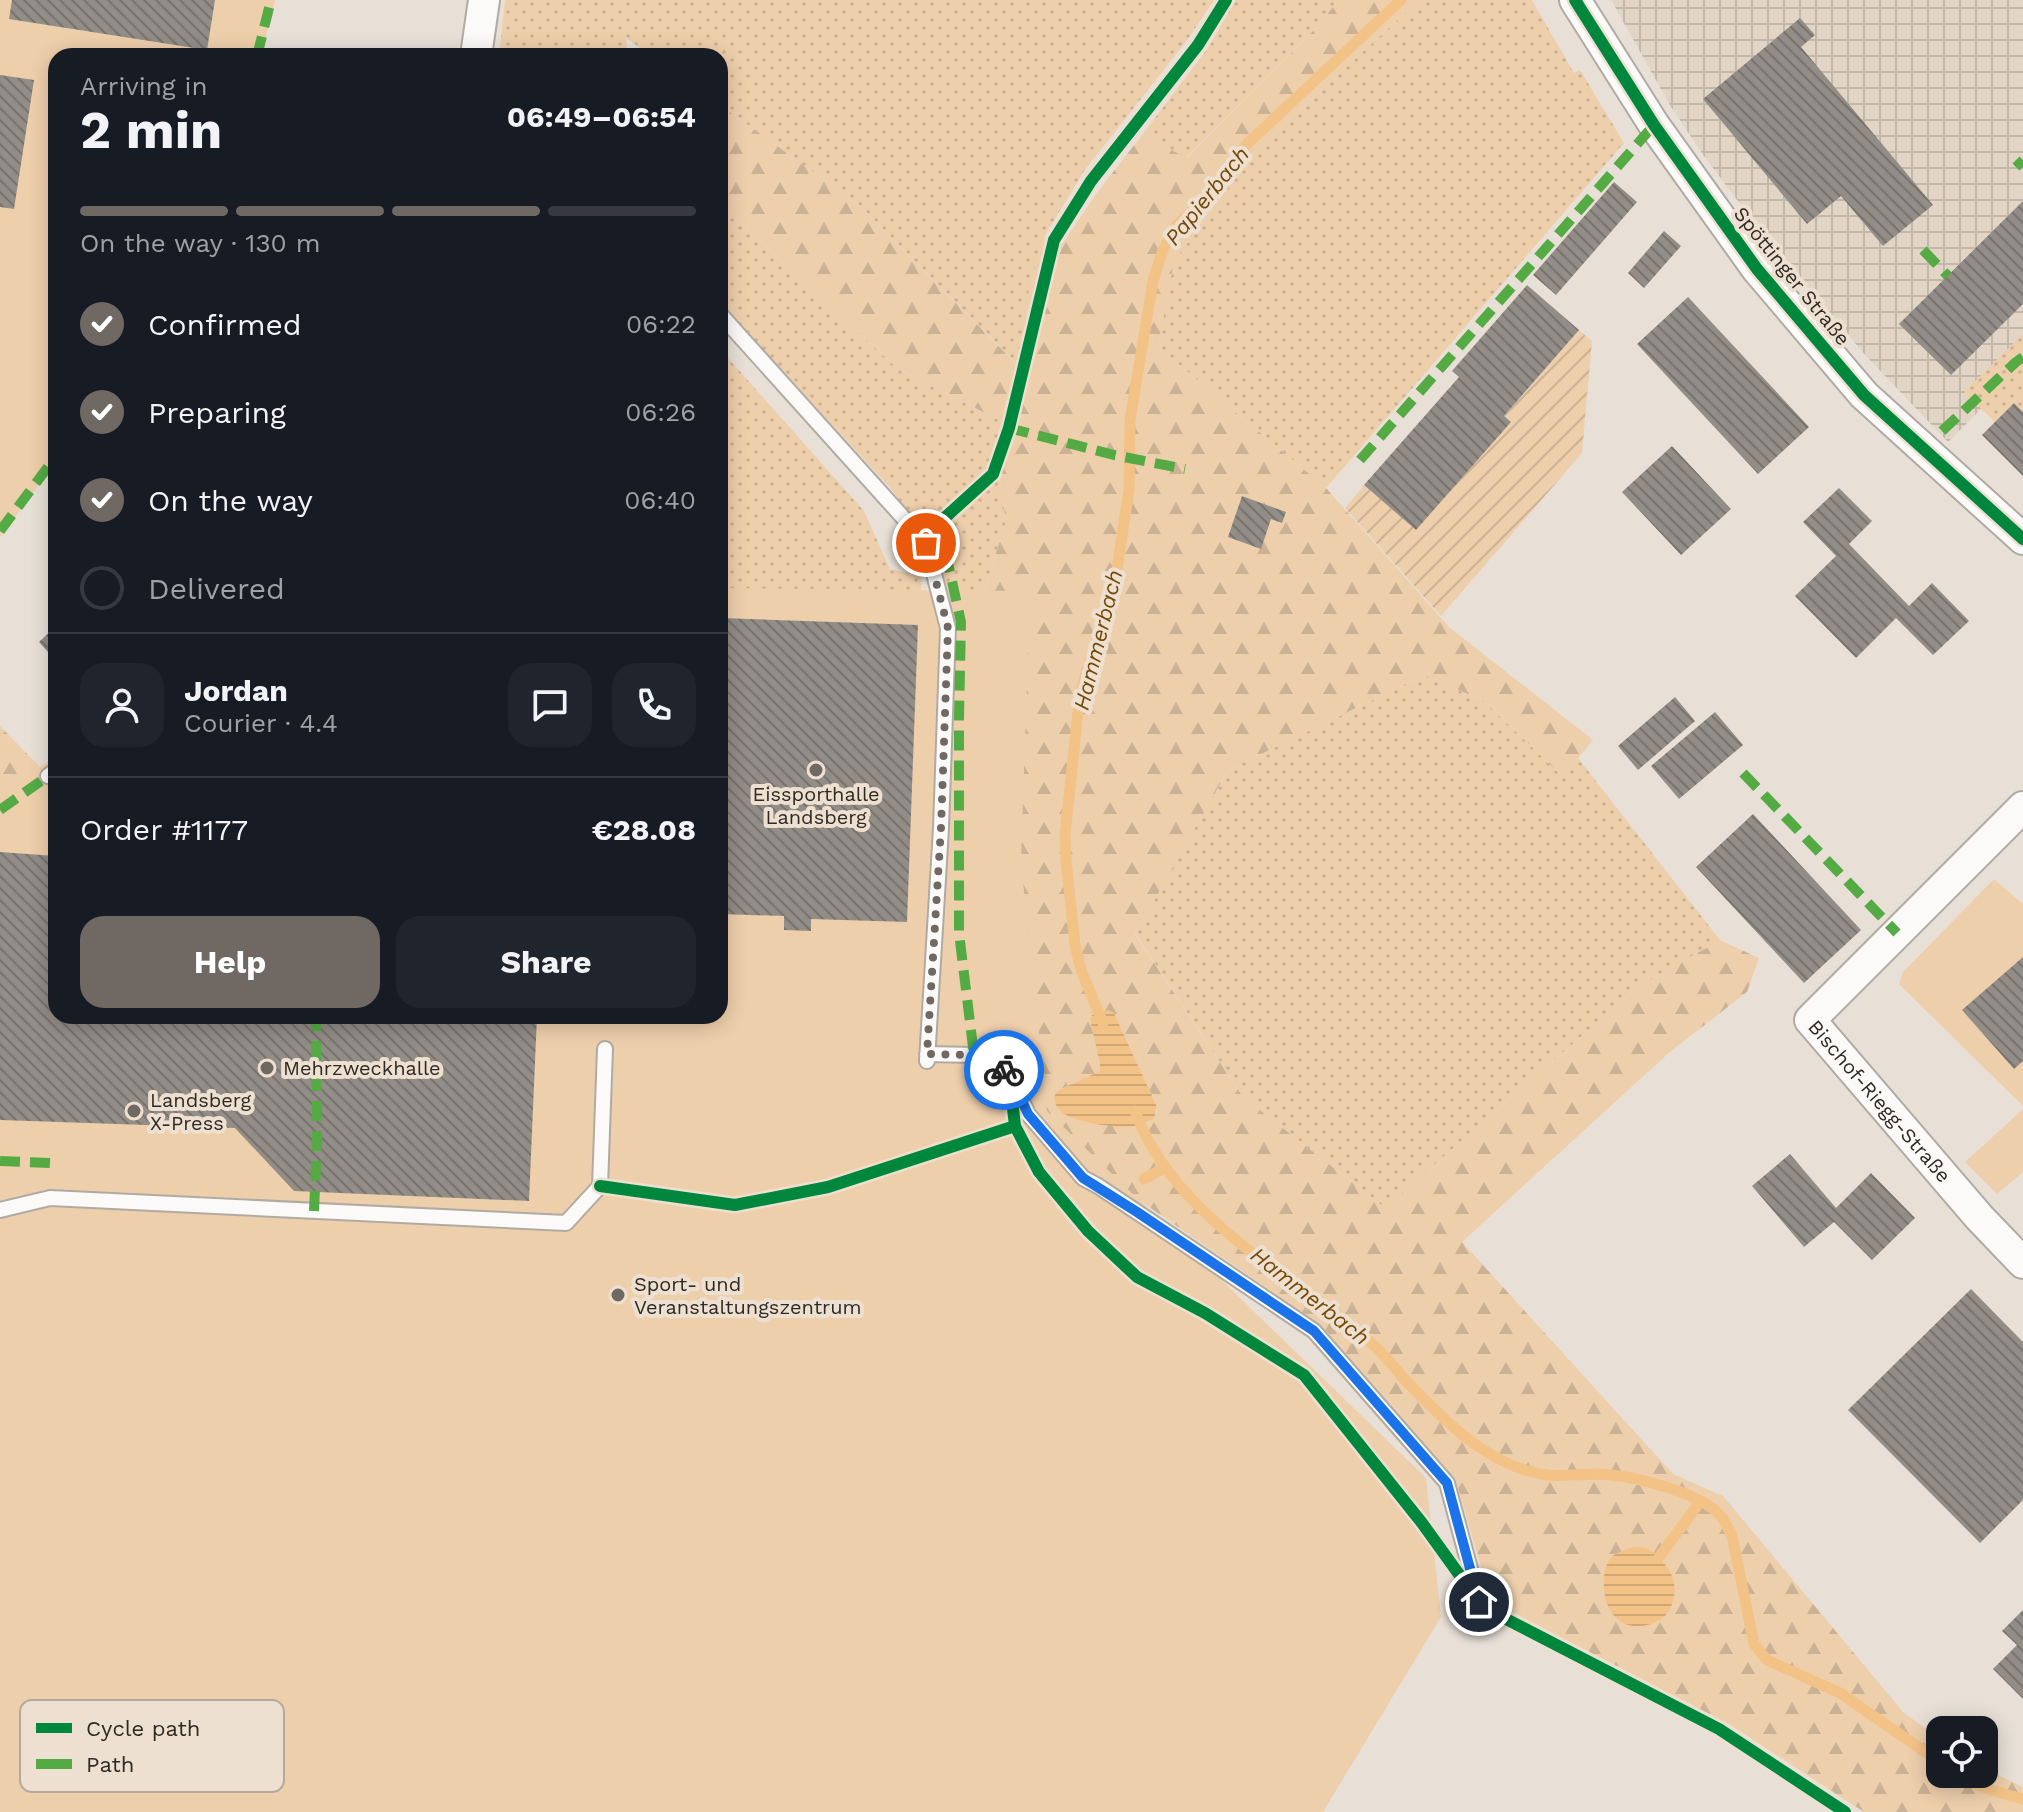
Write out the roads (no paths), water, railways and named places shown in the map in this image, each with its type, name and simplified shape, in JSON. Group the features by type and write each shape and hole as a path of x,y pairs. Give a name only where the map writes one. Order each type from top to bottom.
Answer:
{"street":[{"path":"477,48 484,0"},
{"name":"Spöttinger Straße","path":"1575,0 1654,125 1757,269 1864,395 2023,539"},
{"name":"Bischof-Riegg-Straße","path":"2023,807 1810,1020 1979,1217 2023,1263"}],"lane":[{"path":"728,323 926,543 948,628 941,828 927,1058 974,1055 1009,1073 1028,1114 1083,1178 1314,1331 1447,1483 1479,1602"},
{"path":"0,1210 50,1198 566,1223 600,1186 605,1049"}],"waterway":[{"name":"Papierbach","path":"1103,1023 1081,970 1075,945 1065,835 1080,693 1114,588 1129,489 1130,420 1153,281 1163,250 1176,226 1206,197 1247,144 1401,0"},
{"name":"Hammerbach","path":"1135,1111 1152,1148 1176,1182 1205,1212 1270,1267 1375,1346 1433,1408 1475,1444 1505,1462 1532,1472 1625,1477 1679,1491 1709,1506 1722,1517 1732,1536 1754,1644 1767,1660 1840,1693 1926,1752"},
{"path":"1144,1179 1164,1168"},
{"path":"1659,1557 1700,1502"},
{"name":"Hammerbach","path":"1986,1788 2023,1799"}],"place":[{"name":"Eissporthalle Landsberg","path":"816,770"},
{"name":"Mehrzweckhalle","path":"267,1068"},
{"name":"Landsberg X-Press","path":"134,1111"},
{"name":"Sport- und Veranstaltungszentrum","path":"618,1295"}]}
